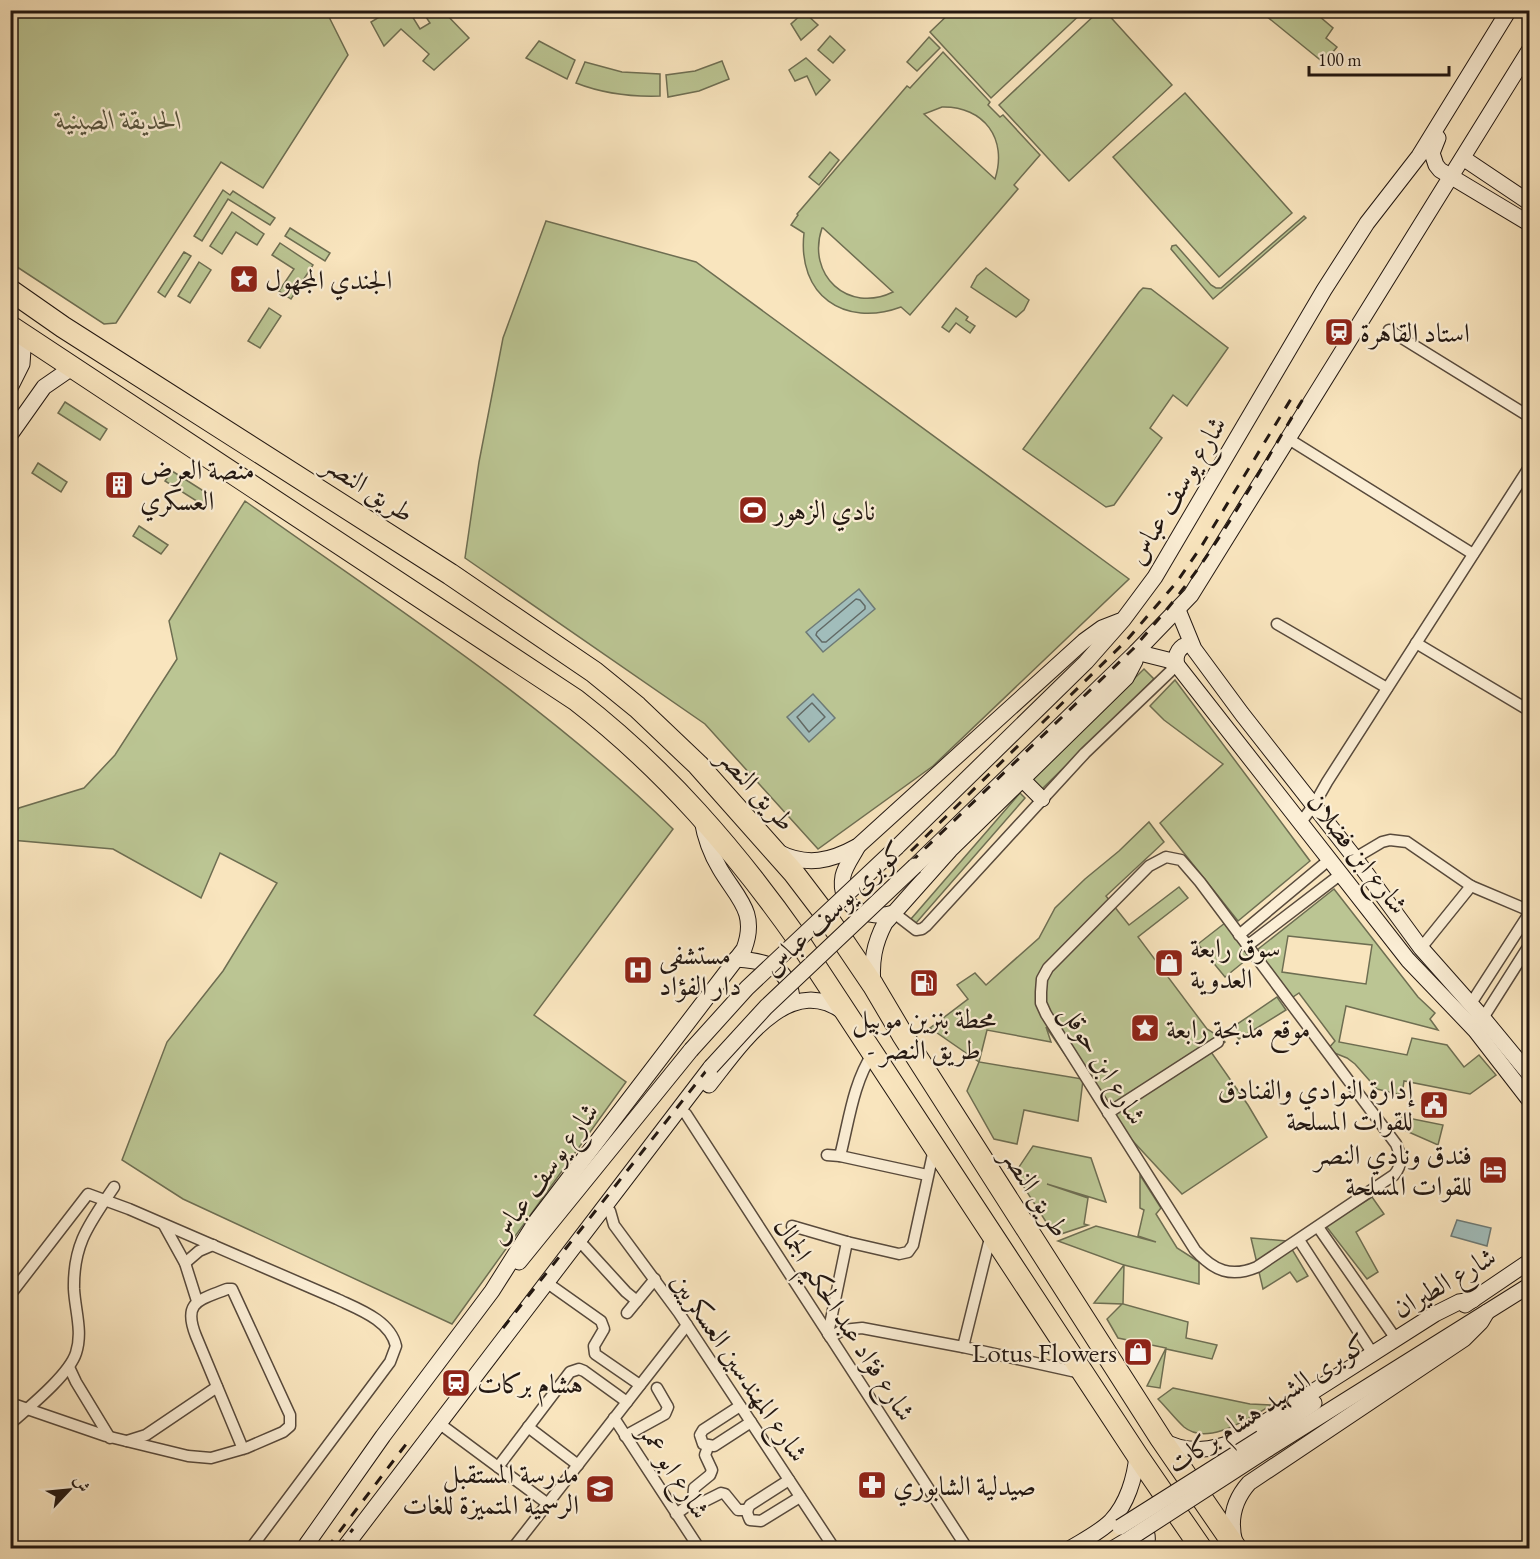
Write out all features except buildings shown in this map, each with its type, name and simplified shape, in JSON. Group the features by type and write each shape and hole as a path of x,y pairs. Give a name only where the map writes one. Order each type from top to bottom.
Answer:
{"highway":[{"name":"طريق النصر","path":"10,290 63,327 450,574 594,672 678,745 803,885 856,960 1161,1440 1237,1548"},
{"path":"17,330 576,700 648,760 702,816 777,910 855,1024 991,1234 1199,1546"},
{"path":"777,910 786,912 798,906 803,898 803,885"},
{"path":"827,983 825,969 834,957 843,954 856,960"},
{"path":"1150,1474 1158,1478 1170,1475 1175,1468 1176,1459"},
{"path":"1199,1546 1196,1533 1198,1527 1206,1521 1218,1521"}],"main road":[{"name":"شارع يوسف عباس","path":"771,847 795,859 812,862 839,857 858,846 1084,641 1102,628 1123,620 1155,577 1330,281 1367,223 1419,156 1509,10"},
{"path":"1178,610 1191,595 1530,49"},
{"path":"1437,128 1438,137 1432,153 1440,170 1530,224"},
{"path":"1463,158 1530,203"},
{"path":"1487,200 1489,189 1498,182"},
{"path":"10,388 22,364 17,330"},
{"path":"10,435 44,387 73,367"},
{"name":"كوبرى يوسف عباس","path":"512,1327 711,1067 766,1007 915,866 1178,610"},
{"name":"شارع ابن فضلان","path":"1178,610 1191,644 1200,659 1355,858 1421,948 1530,1075"},
{"name":"كوبرى يوسف عباس","path":"492,1291 530,1250 691,1050 760,976 897,847 1086,662 1123,620"},
{"path":"1177,665 1178,650 1184,645 1191,644"},
{"path":"873,985 873,953 885,923 950,850 1126,678 1135,661 1136,652 1168,660 1177,665"},
{"name":"شارع ابن فضلان","path":"1177,665 1408,960 1475,1030 1530,1101"},
{"path":"1022,779 1042,799"},
{"name":"شارع يوسف عباس","path":"304,1548 383,1436 492,1291 537,1220 736,959 748,939 749,916 715,859 706,838 702,816"},
{"path":"858,846 842,879 847,899 856,909 868,915 882,916 894,913"},
{"path":"736,959 766,962 778,970 791,988 792,1003"},
{"path":"345,1548 512,1327 532,1314 610,1211 752,1033 778,1010 792,1003 810,1000 827,1003 843,1011 855,1024"},
{"name":"شارع الطيران","path":"1161,1440 1187,1449 1224,1446 1447,1307 1473,1300 1530,1261"},
{"name":"شارع الطيران","path":"1237,1548 1233,1536 1232,1519 1236,1503 1249,1483 1464,1339 1473,1332 1487,1312 1530,1285"},
{"name":"كوبرى الشهيد هشام بركات","path":"1265,1443 1473,1300"},
{"name":"كوبرى الشهيد هشام بركات","path":"1088,1548 1487,1312"},
{"path":"1224,1446 1219,1455 1220,1472 1232,1483 1249,1483"},
{"path":"1119,1529 1118,1513 1131,1486 1137,1455"},
{"path":"1119,1529 1117,1518 1125,1516 1134,1518 1146,1530 1148,1539 1146,1548"},
{"path":"1071,1548 1119,1529"},
{"name":"كوبرى الشهيد هشام بركات","path":"1114,1548 1119,1529"}],"street":[{"path":"1389,330 1530,417"},
{"path":"1287,438 1473,554"},
{"path":"1301,822 1530,466"},
{"path":"1276,624 1387,688"},
{"path":"1416,643 1530,711"},
{"path":"894,913 913,928 922,929 1101,735 1177,665"},
{"path":"1355,858 1382,842 1399,840 1407,842 1471,886 1530,912 1470,1005"},
{"name":"شارع ابن حوقل","path":"1166,857 1173,857 1187,866 1247,946 1396,1144 1401,1163 1394,1174 1299,1240 1257,1267 1236,1274 1204,1260 1195,1250 1046,1014 1041,1003 1041,992 1042,979 1048,968 1149,866 1166,857"},
{"path":"1239,935 1330,859"},
{"path":"1247,946 1341,874"},
{"path":"1421,948 1471,886"},
{"path":"1483,1018 1530,944"},
{"path":"1108,1113 1218,1041"},
{"path":"840,1156 858,1082 863,1068 873,1053"},
{"name":"شارع فؤاد عبد الحكيم الجمال","path":"686,1114 967,1548"},
{"path":"792,1226 899,1254 908,1252 913,1245 934,1146"},
{"path":"827,1155 927,1174"},
{"path":"10,1424 69,1367 76,1354 79,1340 74,1288 77,1251 87,1226 114,1188"},
{"path":"10,1295 88,1194 164,1224 361,1310 389,1330 396,1351 385,1370 251,1548"},
{"name":"شارع المهندسين العسكريين","path":"610,1211 614,1226 687,1325 834,1548"},
{"path":"164,1224 185,1263 197,1301"},
{"path":"1318,1227 1396,1340"},
{"path":"963,1347 991,1234"},
{"path":"1299,1240 1373,1354"},
{"path":"829,1336 848,1242"},
{"path":"185,1263 199,1251 213,1245"},
{"path":"584,1246 637,1301"},
{"path":"627,1313 655,1279"},
{"path":"553,1287 601,1321 604,1329 594,1346 596,1354 640,1385"},
{"path":"10,1403 127,1442 201,1458 243,1449 288,1429 291,1422 290,1415 232,1289 197,1301 191,1310 192,1326 243,1449"},
{"path":"513,1548 687,1325"},
{"path":"829,1336 853,1328 963,1347 1084,1374"},
{"path":"69,1367 110,1437"},
{"path":"498,1467 570,1372 584,1371 627,1402"},
{"path":"127,1442 146,1435 217,1387"},
{"path":"626,1436 665,1414 668,1407 657,1388"},
{"path":"740,1406 703,1430 700,1440 708,1447 714,1446 751,1422"},
{"name":"شارع ابو عمر","path":"614,1418 699,1548"},
{"path":"440,1424 548,1504"},
{"path":"528,1427 578,1465"},
{"path":"693,1502 694,1488 710,1475 712,1470 705,1455 708,1447"},
{"path":"789,1480 750,1505 747,1510 750,1520 761,1521 800,1497"},
{"path":"676,1514 693,1502 703,1502 721,1493 725,1494 738,1510 747,1510"}],"green space":[{"path":"953,10 1084,11 991,98 930,32"},
{"name":"الحديقة الصينية","path":"10,11 326,11 348,55 263,188 221,162 116,323 104,324 11,263"},
{"path":"389,11 421,11 412,16 420,29 430,23 422,11 443,11 469,38 434,70 423,61 429,54 401,29 384,46 371,22"},
{"path":"1099,11 1105,11 1172,85 1069,181 999,105"},
{"path":"1260,11 1313,11 1333,28 1326,38 1337,47 1324,63"},
{"path":"804,12 818,25 801,40 791,24"},
{"path":"830,36 845,50 833,63 818,50"},
{"path":"929,37 940,48 917,71 907,62"},
{"path":"539,41 575,60 567,79 526,58"},
{"path":"943,52 990,102 988,105 1000,117 1003,115 1040,155 1014,185 1018,189 910,315 901,307 880,312 861,313 843,309 828,301 817,289 808,274 804,255 804,233 791,225 797,214 907,86 910,88","holes":["942,107 970,112 989,128 995,138 998,151 995,179 924,114","823,228 893,292 861,298 847,294 835,286 826,275 820,261 819,245"]},
{"path":"806,58 830,80 816,95 807,76 795,81 789,70"},
{"path":"722,61 729,79 699,91 668,97 666,75 695,71"},
{"path":"585,62 622,72 660,74 660,96 617,94 576,83"},
{"path":"1185,93 1292,213 1219,277 1113,157"},
{"path":"830,152 839,160 819,185 809,177"},
{"path":"223,190 230,195 233,191 275,218 270,225 228,199 202,241 194,236"},
{"path":"232,212 264,234 257,245 236,232 222,254 210,246"},
{"path":"1304,216 1306,218 1213,299 1171,249 1176,245 1211,285 1221,288"},
{"name":"نادي الزهور","path":"546,221 696,262 1129,579 933,766 818,849 705,724 465,558 479,462 503,338"},
{"path":"290,228 330,253 325,261 285,236"},
{"path":"280,243 313,265 291,299 279,291 294,269 272,255"},
{"path":"184,252 191,256 165,297 158,292"},
{"path":"199,262 211,270 190,303 178,296"},
{"path":"986,268 1029,300 1024,310 1016,317 971,287 977,276"},
{"path":"1143,288 1151,289 1228,348 1187,406 1173,395 1150,428 1162,438 1114,505 1106,507 1023,449"},
{"path":"269,308 281,316 260,348 248,341"},
{"path":"956,308 968,317 966,320 975,326 970,333 956,323 949,332 942,327"},
{"path":"65,402 107,429 100,440 58,413"},
{"path":"38,463 67,482 61,492 32,473"},
{"path":"172,471 213,497 206,507 165,481"},
{"path":"245,501 411,617 520,697 624,783 673,829 534,1015 626,1082 452,1324 183,1199 122,1160 167,1042 223,971 277,883 220,853 201,898 113,849 11,840 11,820 19,808 84,788 115,755 177,659 169,621"},
{"path":"139,526 168,545 161,554 133,536"},
{"path":"1144,669 1154,679 1041,790 1032,779"},
{"path":"1175,680 1310,861 1238,921 1160,823 1223,764 1164,720 1150,706"},
{"path":"1020,793 1025,798 916,923 911,919"},
{"path":"1149,822 1164,842 1106,896 1129,925 1179,887 1188,898 1138,937 1207,1029 1225,1042 1211,1052 1267,1137 1182,1194 1106,1112 1083,1080 1078,1121 1024,1110 1017,1144 994,1139 967,1091 979,1062 930,1028 968,999 957,985 975,973 986,985 1039,938 1055,908","holes":["1046,1027 1082,1079 979,1062 987,1030 1051,1042"]},
{"path":"1334,889 1418,997 1435,1013 1430,1019 1438,1030 1346,1006 1339,1042 1407,1055 1412,1038 1447,1045 1464,1067 1479,1055 1496,1075 1470,1094 1404,1081 1402,1095 1377,1089 1355,1064 1327,1050 1335,1041 1299,993 1290,999 1257,950","holes":["1288,936 1372,945 1366,984 1282,972"]},
{"path":"1225,923 1251,956 1225,977 1198,944"},
{"path":"1277,997 1286,1010 1239,1039 1230,1029"},
{"path":"1398,1116 1443,1125 1438,1145 1395,1126"},
{"path":"1033,1146 1091,1158 1106,1202 1047,1184 1088,1198 1084,1224 1088,1225 1055,1236 1015,1173"},
{"path":"1140,1175 1161,1208 1156,1214 1177,1248 1199,1262 1199,1284 1124,1265 1058,1241 1096,1226 1156,1242 1138,1236 1144,1210 1140,1208"},
{"path":"1372,1197 1384,1214 1356,1232 1378,1272 1367,1279 1326,1226"},
{"path":"1251,1238 1287,1241 1308,1276 1297,1282 1290,1272 1263,1289"},
{"path":"1124,1265 1123,1304 1188,1322 1186,1338 1217,1345 1212,1359 1166,1349 1160,1388 1147,1386 1166,1348 1118,1338 1107,1319 1122,1304 1094,1303"},
{"path":"1173,1388 1250,1404 1272,1405 1241,1423 1205,1434 1184,1427 1158,1399"}],"water":[{"path":"859,589 875,609 823,652 806,632"},
{"path":"813,694 835,718 809,742 787,717"},
{"path":"1457,1220 1491,1228 1487,1246 1451,1236"}],"railway":[{"path":"1042,723 1126,641 1176,583 1201,547 1294,394"},
{"path":"503,1328 736,1033 792,976 1133,649 1199,567 1303,399"},
{"path":"911,851 1022,742"},
{"path":"327,1548 410,1439"},
{"path":"338,1548 353,1529"}],"place":[{"name":"الجندي المجهول","path":"244,279"},
{"name":"استاد القاهرة","path":"1339,332"},
{"name":"منصة العرض العسكري","path":"119,485"},
{"name":"نادي الزهور","path":"753,510"},
{"name":"سوق رابعة العدوية","path":"1169,963"},
{"name":"مستشفى دار الفؤاد","path":"638,970"},
{"name":"محطة بنزين موبيل - طريق النصر","path":"924,983"},
{"name":"موقع مذبحة رابعة","path":"1145,1028"},
{"name":"إدارة النوادي والفنادق للقوات المسلحة","path":"1434,1105"},
{"name":"فندق ونادي النصر للقوات المسلحة","path":"1493,1170"},
{"name":"Lotus Flowers","path":"1138,1352"},
{"name":"هشام بركات","path":"456,1383"},
{"name":"صيدلية الشابوري","path":"872,1485"},
{"name":"مدرسة المستقبل الرسمية المتميزة للغات","path":"600,1489"}]}
